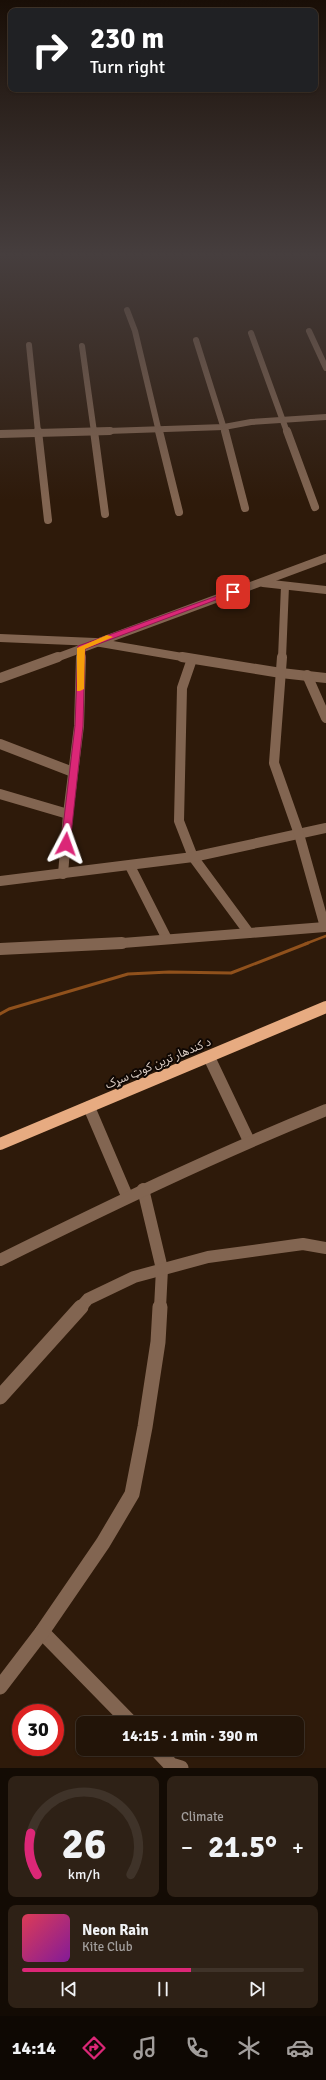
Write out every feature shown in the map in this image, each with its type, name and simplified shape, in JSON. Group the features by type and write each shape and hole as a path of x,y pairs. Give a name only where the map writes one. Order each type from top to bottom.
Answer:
{"main road":[{"name":"د کندهار ترين کوټ سړک","path":"0,1144 326,1007"}],"street":[{"path":"136,336 160,429 178,512"},
{"path":"252,336 284,420 314,507"},
{"path":"311,336 326,368"},
{"path":"196,340 224,427 245,508"},
{"path":"29,345 48,520"},
{"path":"82,346 106,514"},
{"path":"0,434 224,427 251,422 326,417"},
{"path":"0,678 326,558"},
{"path":"261,582 326,590"},
{"path":"0,949 87,946 325,927 298,834 274,763 281,673 285,586"},
{"path":"0,638 95,642 281,673 326,678"},
{"path":"63,874 68,814 79,726 81,648"},
{"path":"192,659 182,688 179,821 193,857 249,933"},
{"path":"307,675 326,718"},
{"path":"0,744 73,772"},
{"path":"0,794 68,814"},
{"path":"0,881 193,857 326,828"},
{"path":"130,866 167,939"},
{"path":"209,1057 249,1141"},
{"path":"89,1107 127,1196"},
{"path":"0,1260 142,1189 249,1141 326,1110"},
{"path":"0,1687 42,1632 103,1543 132,1494 145,1426 158,1342 162,1270 142,1189"},
{"path":"0,1397 88,1299 134,1277 208,1257 303,1244 326,1248"},
{"path":"42,1632 124,1716"},
{"path":"163,1756 172,1764 182,1768"}],"waterway":[{"path":"305,944 326,936"},
{"path":"0,1014 9,1009 128,974 169,972 231,973 308,943"}],"slow traffic":[{"path":"80,689 81,648 110,637"}],"route":[{"path":"66,844 68,814 79,726 81,648 233,592"}]}
